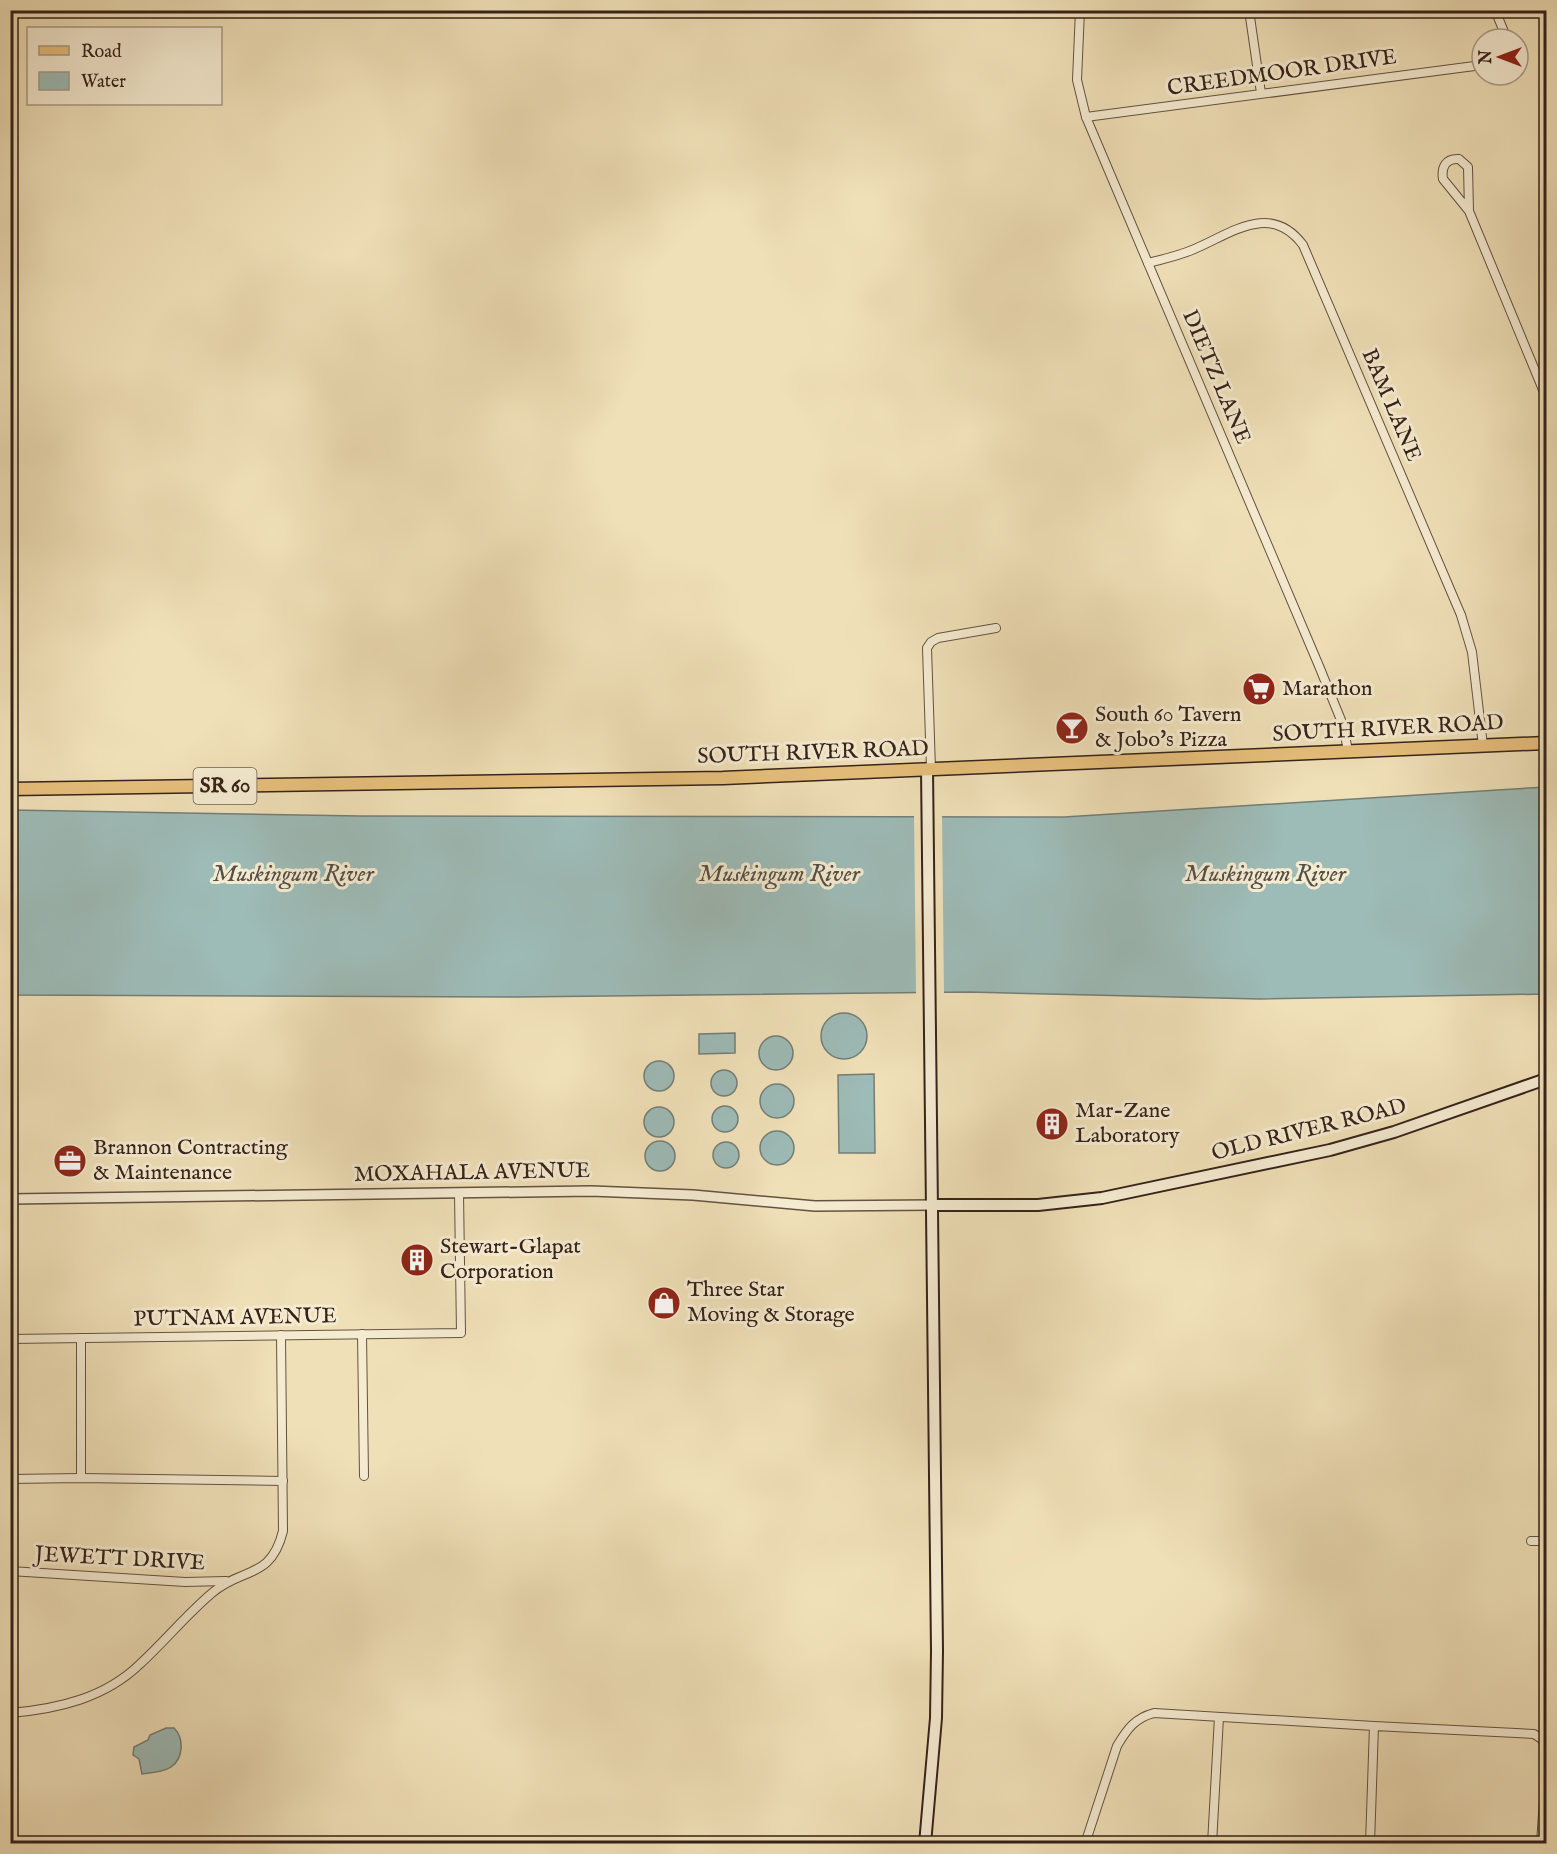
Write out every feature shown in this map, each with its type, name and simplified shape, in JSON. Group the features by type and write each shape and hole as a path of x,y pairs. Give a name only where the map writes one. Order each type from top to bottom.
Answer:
{"main road":[{"name":"SOUTH RIVER ROAD","path":"10,789 723,778 1546,743"},
{"path":"926,1844 936,1718 938,1651 929,769"},
{"name":"OLD RIVER ROAD","path":"933,1205 1038,1205 1102,1198 1329,1150 1394,1132 1546,1079"}],"street":[{"name":"DIETZ LANE","path":"1080,10 1077,80 1086,117 1319,666 1343,725 1348,751"},
{"path":"1249,10 1261,93"},
{"path":"1495,10 1502,27"},
{"name":"CREEDMOOR DRIVE","path":"1086,117 1470,67"},
{"path":"1469,211 1468,167 1460,159 1453,158 1448,160 1443,167 1443,179 1469,211 1546,397"},
{"name":"BAM LANE","path":"1148,263 1183,254 1246,227 1266,222 1280,224 1287,228 1303,244 1461,615 1472,652 1482,746"},
{"path":"929,769 927,648 938,638 996,628"},
{"name":"MOXAHALA AVENUE","path":"10,1199 591,1191 693,1195 815,1206 933,1205"},
{"name":"PUTNAM AVENUE","path":"10,1339 461,1333 459,1193"},
{"path":"362,1334 364,1476"},
{"path":"10,1713 64,1705 95,1695 124,1678 212,1593 228,1581 250,1575 271,1558 280,1543 283,1531 281,1335"},
{"path":"81,1338 81,1478"},
{"path":"10,1479 283,1481"},
{"path":"1531,1541 1546,1541"},
{"name":"JEWETT DRIVE","path":"10,1571 185,1582 228,1581"},
{"path":"1085,1844 1117,1746 1125,1731 1134,1722 1154,1713 1534,1734 1543,1740 1546,1755"},
{"path":"1212,1844 1219,1717"},
{"path":"1370,1844 1374,1726"},
{"path":"1541,1844 1546,1769"}],"water":[{"name":"Muskingum River","path":"1546,787 1546,994 1260,999 969,992 516,997 11,995 10,810 360,816 1064,817"},
{"path":"849,1013 861,1019 866,1027 866,1045 861,1053 853,1058 839,1059 831,1056 824,1049 821,1031 824,1023 831,1016"},
{"path":"735,1033 735,1053 699,1054 699,1034"},
{"path":"776,1036 788,1041 793,1053 788,1065 776,1070 764,1065 759,1053 764,1041"},
{"path":"659,1061 670,1065 674,1076 670,1087 659,1091 648,1087 644,1076 648,1065"},
{"path":"724,1070 733,1074 737,1083 733,1092 724,1096 715,1092 711,1083 715,1074"},
{"path":"874,1074 875,1153 839,1153 838,1075"},
{"path":"777,1084 789,1089 794,1101 789,1113 777,1118 765,1113 760,1101 765,1089"},
{"path":"725,1106 734,1110 738,1119 734,1128 725,1132 716,1128 712,1119 716,1110"},
{"path":"659,1107 670,1111 674,1122 670,1133 659,1137 648,1133 644,1122 648,1111"},
{"path":"777,1131 789,1136 794,1148 789,1160 777,1165 765,1160 760,1148 765,1136"},
{"path":"660,1141 671,1145 675,1156 671,1167 660,1171 649,1167 645,1156 649,1145"},
{"path":"726,1142 735,1146 739,1155 735,1164 726,1168 717,1164 713,1155 717,1146"},
{"path":"166,1728 174,1728 180,1737 181,1748 178,1759 168,1769 142,1774 139,1759 133,1755 134,1747 148,1740 150,1735"}],"pier":[{"path":"914,814 942,814 944,995 916,995"}],"railway":[{"path":"10,1839 23,1844"}],"place":[{"name":"Marathon","path":"1259,689"},
{"name":"South 60 Tavern & Jobo's Pizza","path":"1072,728"},
{"name":"Mar-Zane Laboratory","path":"1052,1124"},
{"name":"Brannon Contracting & Maintenance","path":"70,1161"},
{"name":"Stewart-Glapat Corporation","path":"417,1260"},
{"name":"Three Star Moving & Storage","path":"664,1303"}]}
